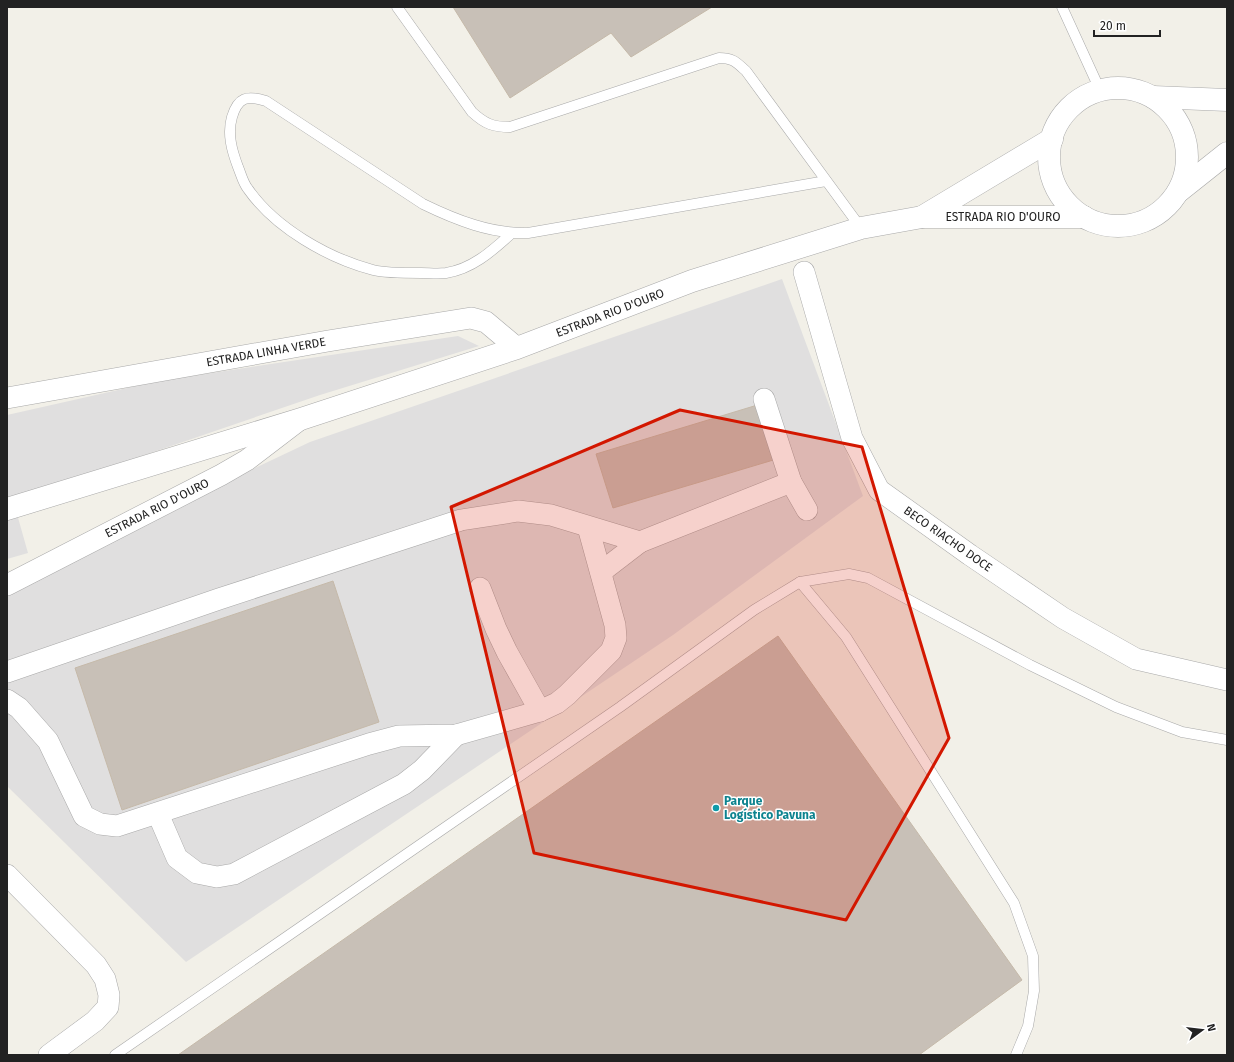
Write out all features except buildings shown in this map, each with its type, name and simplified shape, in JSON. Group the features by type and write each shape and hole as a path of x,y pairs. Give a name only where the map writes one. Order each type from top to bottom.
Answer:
{"street":[{"path":"1178,192 1184,175 1187,157 1185,139 1178,122 1166,108 1152,97 1136,90 1118,88 1100,90 1084,97 1069,108 1058,122 1052,139 1049,157 1052,175 1056,186 1070,206 1084,217 1100,224 1118,226 1136,224 1153,217 1167,206 1178,192 1227,153"},
{"path":"1152,97 1227,100"},
{"name":"ESTRADA RIO D'OURO","path":"922,217 1052,139"},
{"name":"ESTRADA RIO D'OURO","path":"7,509 301,419 517,348 692,281 861,228 922,217 1084,217"},
{"name":"BECO RIACHO DOCE","path":"804,272 852,438 879,490 970,555 1063,618 1136,659 1227,680"},
{"name":"ESTRADA LINHA VERDE","path":"7,398 328,341 471,318 486,322 517,348"},
{"path":"764,399 791,482 807,510"},
{"name":"ESTRADA RIO D'OURO","path":"7,585 221,475 247,460 301,419"},
{"path":"602,572 640,542 791,482"},
{"path":"7,672 219,599 461,520 518,511 551,515 640,542"},
{"path":"7,700 19,708 48,741 84,816 100,824 117,826 158,814 369,744 399,736 456,735 540,712 557,703 567,695 611,651 616,638 615,625 602,572 588,527"},
{"path":"480,588 507,652 540,712"},
{"path":"158,814 177,858 197,873 217,877 234,874 404,784 422,770 456,735"},
{"path":"7,875 96,965 105,979 109,995 108,1007 95,1021 49,1055"}],"lane":[{"path":"397,7 472,112 481,121 495,127 510,127 719,58 729,58 737,62 746,71 861,228"},
{"path":"1062,7 1100,90"},
{"path":"512,233 486,256 465,268 446,273 374,271 344,260 305,241 283,225 266,211 247,188 233,154 231,141 229,127 235,107 243,99 254,97 266,101 423,204 456,220 481,228 512,233 528,233 826,181"},
{"path":"114,1055 614,712 754,610 800,582 849,574 868,578 1030,665 1116,707 1182,732 1227,740"},
{"path":"800,582 846,637 1014,902 1033,956 1034,992 1028,1026 1016,1055"}],"highlighted area":[{"path":"680,410 862,447 949,738 846,920 534,853 451,507"}],"shaded area":[{"path":"782,279 863,496 673,635 186,962 7,786 7,586 310,442"},
{"path":"458,336 479,346 320,395 13,500 28,553 7,559 7,415 158,381"}],"place":[{"name":"Parque Logístico Pavuna","path":"716,808"}]}
